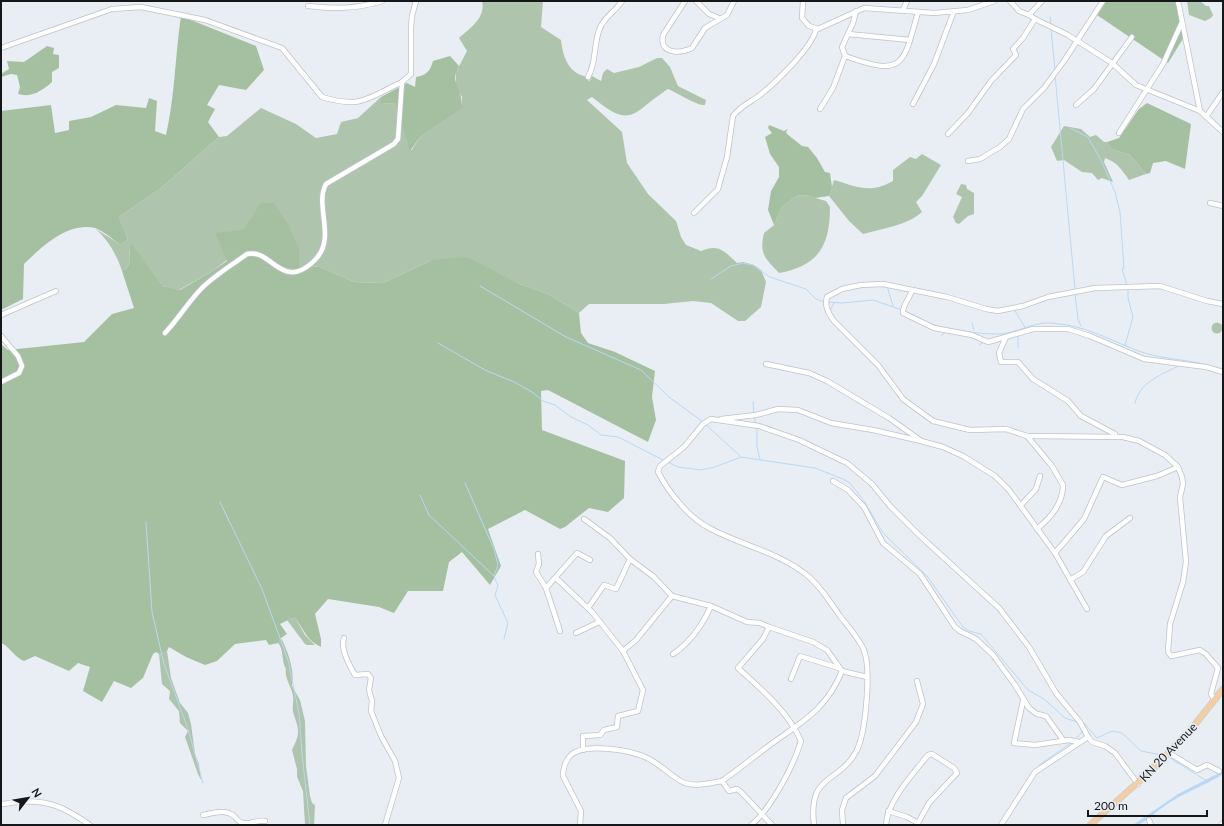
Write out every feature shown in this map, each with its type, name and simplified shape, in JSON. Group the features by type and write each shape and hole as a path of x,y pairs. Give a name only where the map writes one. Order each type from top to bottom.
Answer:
{"main road":[{"name":"KN 20 Avenue","path":"1090,825 1138,784 1169,753 1223,689"}],"street":[{"path":"308,6 335,9 365,6 382,1"},
{"path":"1,48 112,9 141,7 205,20 282,48 322,97 350,102 366,101 402,82 411,74 411,28 412,16 416,1"},
{"path":"588,77 594,68 599,30 602,23 622,1"},
{"path":"684,1 663,35 662,40 664,47 669,51 677,53 692,48 705,28 726,15 734,1"},
{"path":"696,1 709,14 720,18"},
{"path":"803,1 802,18 809,26 816,29 822,29 864,8 934,13 982,6 994,1"},
{"path":"864,1 864,8"},
{"path":"903,10 907,1"},
{"path":"1010,1 1020,11 1044,25 1061,32 1112,63 1136,85 1147,91 1200,111 1223,132"},
{"path":"1029,15 1042,1"},
{"path":"968,161 980,159 1000,147 1009,139 1023,109 1048,82 1064,61 1103,1"},
{"path":"1178,1 1200,111"},
{"path":"820,109 833,88 845,56 842,47 856,11"},
{"path":"913,104 934,64 954,11"},
{"path":"845,56 880,67 890,67 898,63 906,54 918,12"},
{"path":"948,134 968,113 991,81 1016,55 1013,49 1023,38 1035,19"},
{"path":"1119,133 1163,64 1182,22"},
{"path":"694,213 718,189 727,157 733,116 737,111 760,95 792,65 814,35 816,29"},
{"path":"848,34 910,40"},
{"path":"1076,105 1094,89 1132,37"},
{"path":"164,333 180,317 201,289 212,279 247,254 253,252 260,255 281,270 289,273 313,262 322,250 324,240 323,189 329,181 397,141 402,82"},
{"path":"1206,117 1223,92"},
{"path":"1210,203 1223,206"},
{"path":"1215,700 1211,694 1218,668 1206,654 1200,650 1171,656 1168,652 1170,624 1183,582 1186,562 1180,497 1184,484 1178,467 1148,445 1139,441 1114,436 1027,436 1006,429 970,430 933,421 903,399 878,365 834,322 829,314 826,302 842,289 861,284 882,284 947,297 991,310 1015,308 1048,297 1095,288 1110,287 1160,286 1208,301 1223,304"},
{"path":"912,290 902,311 917,321 941,330 972,335 988,342 1033,329 1068,329 1090,336 1144,359 1206,367 1223,372"},
{"path":"1,315 56,291"},
{"path":"1,336 18,356 22,366 19,373 1,382"},
{"path":"1006,337 999,353 1001,362 1018,362 1033,379 1068,401 1085,418 1115,434 1114,436"},
{"path":"766,364 809,373 827,381 889,418 922,441"},
{"path":"814,825 813,810 816,791 851,759 860,744 863,734 867,677 863,647 811,578 786,560 709,528 677,500 664,483 658,472 660,466 684,447 704,423 728,417 754,415 778,409 798,410 831,423 873,430 943,447 978,464 1002,482 1021,505 1036,529 1055,553 1087,609"},
{"path":"719,420 759,426 826,452 847,463 861,474 919,535 1003,613 1036,659 1056,693 1084,729 1092,742 1105,746 1115,753 1138,784"},
{"path":"1027,436 1052,466 1063,485 1060,500 1054,514 1036,529"},
{"path":"1055,553 1084,519 1103,477 1122,485 1157,476 1178,467"},
{"path":"1021,505 1036,488 1040,476"},
{"path":"833,481 848,490 864,507 883,543 920,574 955,627 976,639 999,662 1015,685 1023,701 1033,711 1046,716 1063,740"},
{"path":"1070,580 1083,572 1106,536 1130,518"},
{"path":"584,519 610,538 630,559 658,580 672,596 711,606 747,622 760,622 769,627 821,646 827,650 841,669"},
{"path":"546,588 577,553 590,560"},
{"path":"538,554 539,564 536,572 546,588 560,631"},
{"path":"588,608 605,584 616,589 630,559"},
{"path":"556,578 588,608 623,651 643,690 638,711 618,716 617,727 604,730 600,735 583,736 583,750"},
{"path":"623,651 636,640 672,596"},
{"path":"673,654 682,648 697,633 711,606"},
{"path":"576,633 599,622"},
{"path":"751,825 762,814 778,789 801,742 795,729 773,699 738,668 763,639 769,627"},
{"path":"344,638 344,651 355,675 368,674 371,678 369,690 372,701 371,712 398,770 398,786 385,825"},
{"path":"791,679 800,656 867,677"},
{"path":"580,825 581,810 564,779 563,770 570,756 583,750 609,749 635,753 664,767 686,783 704,784 722,781 795,729 828,698 841,669"},
{"path":"843,825 842,810 846,798 875,776 916,722 922,704 917,681"},
{"path":"1023,701 1014,743 1035,745 1063,740 1074,740 1079,742"},
{"path":"1001,825 1035,772 1079,742 1084,729"},
{"path":"1169,753 1197,770 1206,765 1219,772"},
{"path":"886,825 888,811 898,794 926,758 932,754 954,768 957,773 929,803 918,824 903,815 888,811"},
{"path":"722,781 729,791 737,789 772,825"},
{"path":"1,804 33,802 57,805 79,816 90,825"},
{"path":"204,815 219,812 230,814 240,822 244,823 255,820 265,820"}],"green space":[{"path":"482,1 543,1 541,27 561,40 563,53 568,64 576,72 588,77 589,82 592,76 601,81 603,73 607,69 614,73 639,67 657,58 662,58 670,67 678,86 706,100 705,105 702,105 668,89 639,111 625,115 616,113 592,97 587,100 622,132 627,163 648,194 676,221 681,237 686,245 701,251 717,248 725,252 737,263 743,262 754,265 761,270 766,282 761,307 745,321 738,321 711,303 693,301 664,304 589,304 579,313 548,294 517,283 432,260 383,283 354,282 320,267 299,265 299,248 227,260 214,270 179,290 163,286 132,245 129,248 129,264 122,271 112,248 96,229 121,245 128,239 119,217 161,188 219,137 227,136 261,108 296,124 316,138 337,134 341,122 358,118 381,97 381,104 395,103 411,151 420,137 462,107 462,97 456,86 456,72 467,51 459,38 479,18 482,13"},
{"path":"1102,1 1178,1 1184,37 1168,63 1094,13"},
{"path":"1187,1 1200,1 1206,6 1209,6 1213,15 1205,21 1189,15"},
{"path":"181,16 256,46 264,70 246,90 219,85 207,105 215,109 208,122 219,137 161,188 119,217 128,239 121,245 98,229 85,227 65,232 56,237 24,264 23,299 1,310 1,111 51,105 55,133 69,130 69,121 91,117 116,105 146,108 149,98 157,101 155,131 166,135 171,106"},
{"path":"47,46 54,48 53,54 59,55 59,68 52,72 52,82 36,93 27,95 18,94 20,87 17,75 11,74 1,77 1,74 9,69 7,61 24,62"},
{"path":"450,56 459,66 456,71 455,80 463,107 420,137 410,151 395,103 381,104 381,97 407,83 415,87 416,77 428,72 433,61"},
{"path":"1147,103 1191,124 1185,169 1166,161 1153,163 1150,173 1146,174 1130,155 1111,149 1107,142 1119,138 1139,109"},
{"path":"769,125 784,131 788,129 786,132 787,134 802,146 808,147 817,158 825,172 830,173 832,187 829,196 815,198 805,195 796,196 782,207 774,225 768,210 771,191 779,177 779,167 770,154 765,137 772,133 768,128"},
{"path":"1064,126 1081,129 1090,137 1096,135 1104,142 1107,142 1111,149 1130,155 1146,174 1129,180 1116,164 1105,158 1104,162 1113,182 1102,178 1098,180 1092,173 1082,172 1064,160 1057,161 1051,147"},
{"path":"922,154 941,165 922,196 916,202 922,212 916,217 902,224 863,234 849,221 829,196 834,180 864,188 885,185 893,181 893,170 910,157 916,159"},
{"path":"961,184 966,185 967,189 974,193 974,214 968,216 959,224 956,223 953,217 962,197 956,194"},
{"path":"805,195 826,201 830,207 828,232 820,252 813,259 793,270 779,273 764,255 762,246 764,233 774,225 782,207 796,196"},
{"path":"261,203 274,203 288,224 299,248 299,265 320,267 354,282 383,283 432,260 467,257 517,283 548,294 579,313 581,333 588,343 615,352 655,371 652,397 656,420 648,442 548,390 541,391 542,430 625,461 624,498 608,512 589,508 565,527 560,529 525,510 488,529 501,566 490,585 462,552 449,562 443,591 408,591 394,613 379,607 328,599 315,614 321,639 321,647 309,638 296,619 292,618 280,624 287,634 281,638 278,643 269,645 266,640 235,644 217,661 205,665 186,657 169,647 167,651 159,654 156,652 153,654 143,678 131,688 114,681 102,702 83,691 90,667 78,663 69,671 35,656 24,661 1,643 1,344 8,350 84,342 112,314 134,308 122,271 129,264 129,247 132,244 163,286 180,290 227,261 215,233 243,230"},
{"path":"1215,323 1219,323 1221,324 1221,332 1215,333 1212,330 1212,326"},
{"path":"292,618 296,619 305,635 315,645 305,644 287,620"},
{"path":"281,638 290,661 293,674 292,686 300,700 305,721 306,766 310,796 312,803 315,805 314,825 305,825 303,791 297,777 297,769 292,750 297,739 298,728 293,712 292,693 286,676 286,669 283,662 281,648 278,643"},
{"path":"167,651 171,678 180,703 188,713 191,724 195,754 199,764 201,780 185,737 188,731 180,723 179,711 169,699 170,691 162,684 159,654"}],"water":[{"path":"1223,771 1222,775 1174,800 1141,824 1133,825 1178,794"}],"waterway":[{"path":"1050,17 1051,24"},
{"path":"1051,29 1055,70"},
{"path":"1055,75 1075,289"},
{"path":"1070,128 1088,137 1101,160 1115,192 1120,212 1124,268 1122,269 1127,285"},
{"path":"711,279 731,266 743,263 752,265 770,277 806,289 816,299 824,302"},
{"path":"480,286 566,337 641,370 669,397 703,422"},
{"path":"887,286 893,306"},
{"path":"1125,345 1133,317 1128,298 1128,290"},
{"path":"1075,294 1078,319 1081,326"},
{"path":"827,302 842,303 873,300 902,310"},
{"path":"830,311 834,303"},
{"path":"905,311 925,321"},
{"path":"1015,311 1026,329"},
{"path":"928,323 957,330 991,334 1008,333 1029,326 1045,323 1062,324 1084,329 1145,353 1207,365"},
{"path":"972,323 974,330"},
{"path":"941,336 946,332"},
{"path":"1018,335 1018,348"},
{"path":"979,345 984,342"},
{"path":"438,343 485,370 514,382 532,392 543,401 555,405 571,417 588,425 601,435 618,437 665,461"},
{"path":"1135,403 1138,395 1147,384 1180,365"},
{"path":"753,402 754,414"},
{"path":"754,417 756,424"},
{"path":"705,424 740,456"},
{"path":"757,427 757,447 760,459"},
{"path":"668,462 678,467 701,470 715,467 741,457 815,468 850,483 864,501 883,533 927,576 963,627 969,631 981,634 1028,690 1044,699 1065,718 1077,722"},
{"path":"465,483 494,549 498,565 494,576 498,586 495,595 508,623 504,639"},
{"path":"420,495 429,515 494,576"},
{"path":"220,502 262,589 288,660 299,713 310,825"},
{"path":"146,522 152,612 164,664 188,729 203,783"},
{"path":"1084,723 1097,738 1112,731 1122,733 1141,751 1161,755"},
{"path":"1077,737 1082,732"},
{"path":"1039,765 1071,743"},
{"path":"1145,772 1160,756"},
{"path":"1170,758 1207,781"}]}
